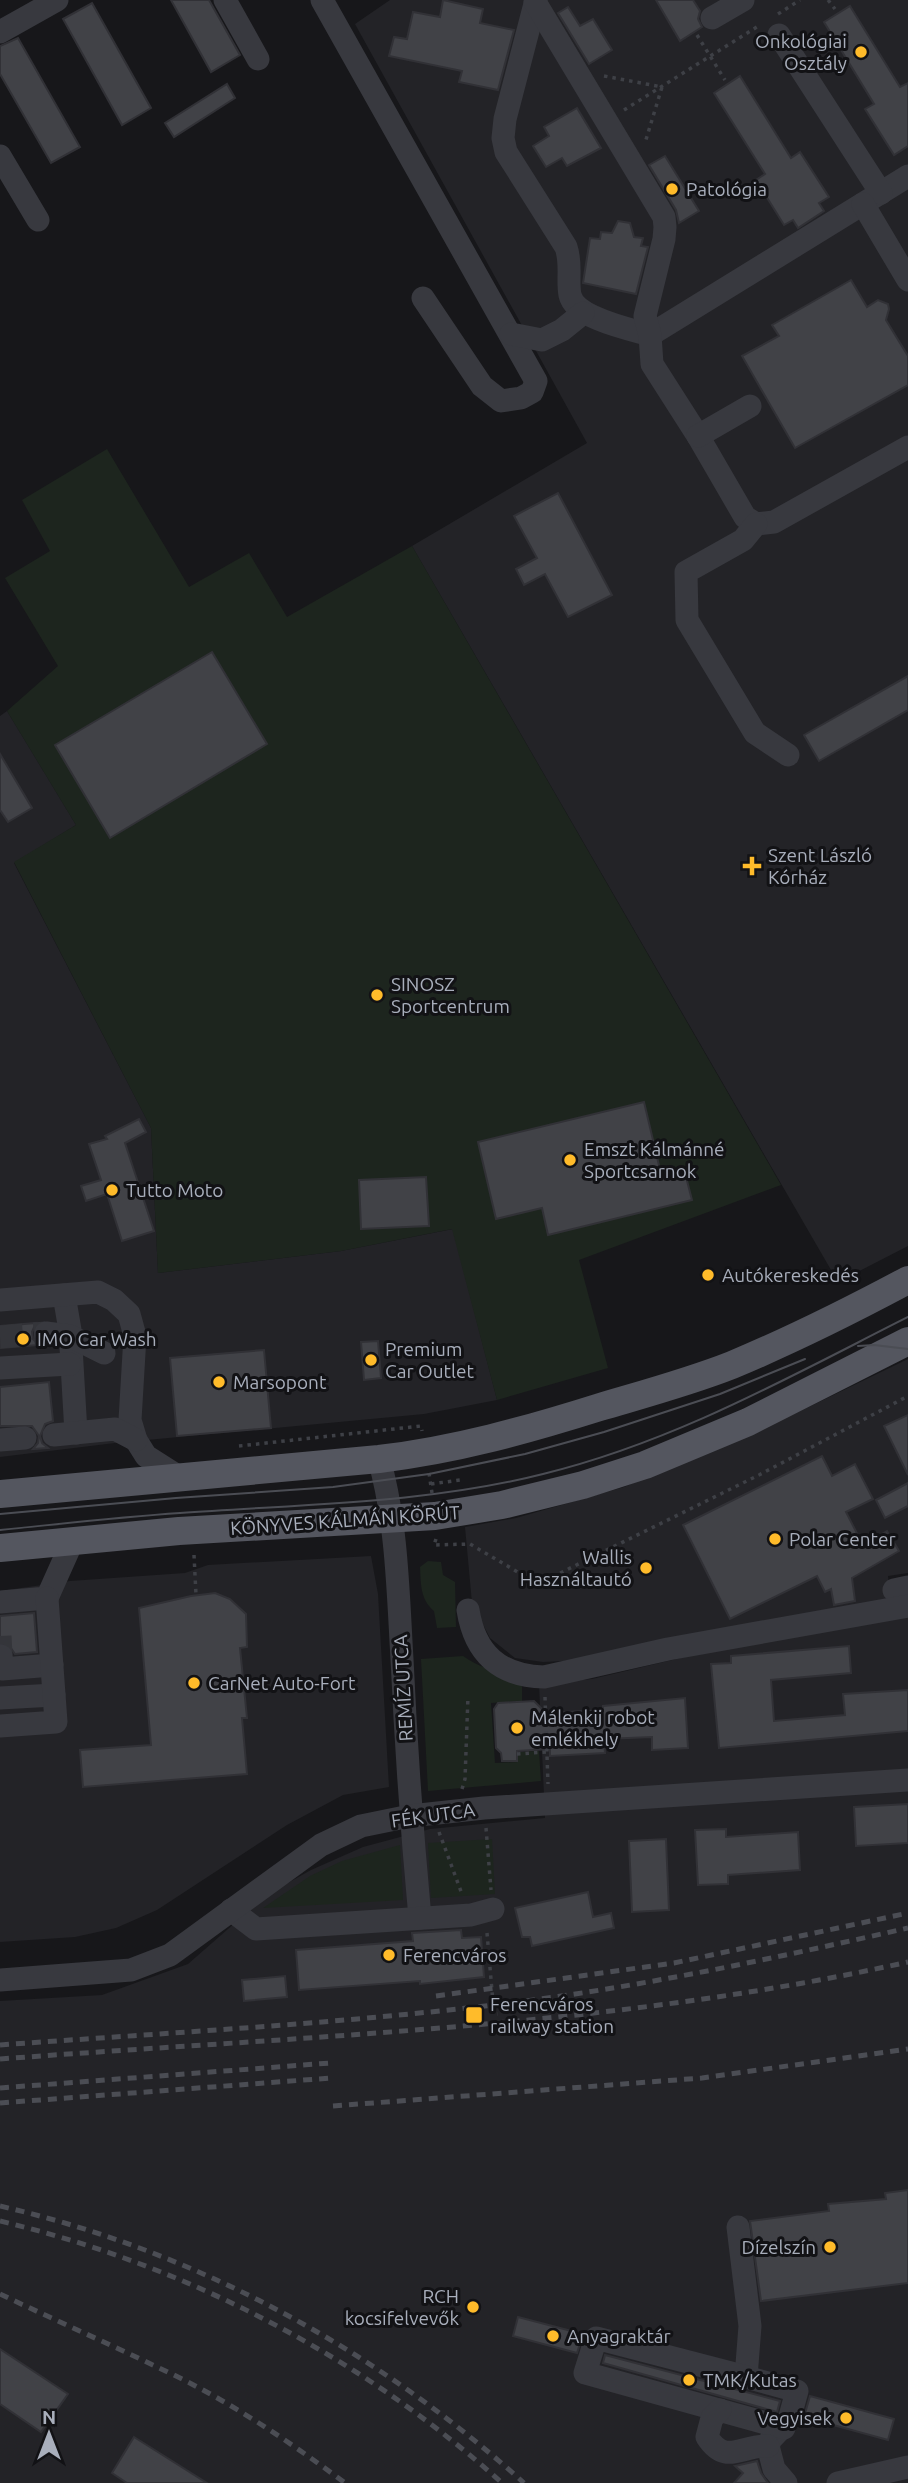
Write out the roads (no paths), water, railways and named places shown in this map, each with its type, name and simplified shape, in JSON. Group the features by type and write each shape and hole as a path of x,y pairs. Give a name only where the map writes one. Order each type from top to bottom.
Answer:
{"main road":[{"path":"0,1494 379,1459 426,1453 542,1426 731,1366 834,1320 908,1280"},
{"name":"KÖNYVES KÁLMÁN KÖRÚT","path":"0,1548 179,1531 391,1520 502,1505 583,1485 645,1465 748,1422 908,1341"}],"street":[{"path":"0,32 57,0"},
{"path":"225,0 258,59"},
{"path":"322,0 536,381 532,392 521,398 501,401 482,386 423,298"},
{"path":"704,27 743,0"},
{"path":"535,1 664,217 665,227 645,316 650,335 652,364 746,517 756,524 774,522 908,447"},
{"path":"535,1 505,119 503,138 506,152 566,247 570,259 570,297 583,313 650,335 908,176"},
{"path":"775,24 872,198 908,280"},
{"path":"0,156 38,220"},
{"path":"510,334 542,340 562,330 583,313"},
{"path":"698,436 750,406"},
{"path":"756,524 743,540 686,572 687,620 755,733 788,755"},
{"path":"0,1300 98,1292 114,1300 129,1314 135,1336 130,1420 136,1440 146,1456 179,1477"},
{"path":"64,1295 70,1336 65,1434 115,1429 136,1440"},
{"path":"47,1333 70,1336 104,1353"},
{"path":"0,1368 70,1364"},
{"path":"0,1440 25,1438"},
{"name":"REMÍZ UTCA","path":"379,1459 391,1520 410,1816 420,1918"},
{"path":"0,1726 56,1722 47,1598 73,1540"},
{"path":"468,1610 476,1639 495,1663 510,1672 527,1677 544,1677 599,1657 685,1646 903,1595"},
{"path":"0,1602 47,1598"},
{"path":"1,1656 2,1669 52,1665"},
{"path":"0,1699 54,1695"},
{"name":"FÉK UTCA","path":"0,1980 131,1970 170,1955 321,1845 361,1826 410,1816 484,1808 908,1780"},
{"path":"231,1910 256,1929 483,1912"},
{"path":"738,2227 750,2326 746,2377"},
{"path":"784,2427 585,2373 596,2338 797,2391 789,2420 784,2427 771,2440 768,2446 774,2469 786,2483"},
{"path":"720,2410 712,2418 707,2437 719,2451 729,2453 748,2447 768,2446"},
{"path":"838,2483 908,2468"}],"tunnel":[{"path":"0,1337 46,1333"},
{"path":"0,1636 1,1656"}],"tram line":[{"path":"0,1530 158,1515 408,1497 498,1484 543,1474 591,1461 685,1426 775,1385 908,1317"},
{"path":"858,1346 908,1349"},
{"path":"0,1514 333,1487 429,1474 525,1454 604,1432 720,1394 805,1359"}],"railway":[{"path":"436,1996 674,1963 908,1913"},
{"path":"0,2045 334,2021 533,2000 675,1977 908,1928"},
{"path":"0,2059 342,2036 570,2016 796,1984 908,1962"},
{"path":"333,2106 702,2078 908,2049"},
{"path":"0,2088 330,2063"},
{"path":"0,2103 331,2078"},
{"path":"0,2206 72,2225 143,2249 280,2311 345,2348 407,2390 467,2434 524,2483"},
{"path":"0,2221 137,2263 268,2321 330,2356 390,2395 448,2437 502,2483"},
{"path":"0,2294 205,2391 267,2428 345,2483"}],"place":[{"name":"Onkológiai Osztály","path":"861,52"},
{"name":"Patológia","path":"672,189"},
{"name":"Szent László Kórház","path":"752,866"},
{"name":"SINOSZ Sportcentrum","path":"377,995"},
{"name":"Emszt Kálmánné Sportcsarnok","path":"570,1160"},
{"name":"Tutto Moto","path":"112,1190"},
{"name":"Autókereskedés","path":"708,1275"},
{"name":"IMO Car Wash","path":"23,1339"},
{"name":"Premium Car Outlet","path":"371,1360"},
{"name":"Marsopont","path":"219,1382"},
{"name":"Polar Center","path":"775,1539"},
{"name":"Wallis Használtautó","path":"646,1568"},
{"name":"CarNet Auto-Fort","path":"194,1683"},
{"name":"Málenkij robot emlékhely","path":"517,1728"},
{"name":"Ferencváros","path":"389,1955"},
{"name":"Ferencváros railway station","path":"474,2015"},
{"name":"Dízelszín","path":"830,2247"},
{"name":"RCH kocsifelvevők","path":"473,2307"},
{"name":"Anyagraktár","path":"553,2336"},
{"name":"TMK/Kutas","path":"689,2380"},
{"name":"Vegyisek","path":"846,2418"}]}
